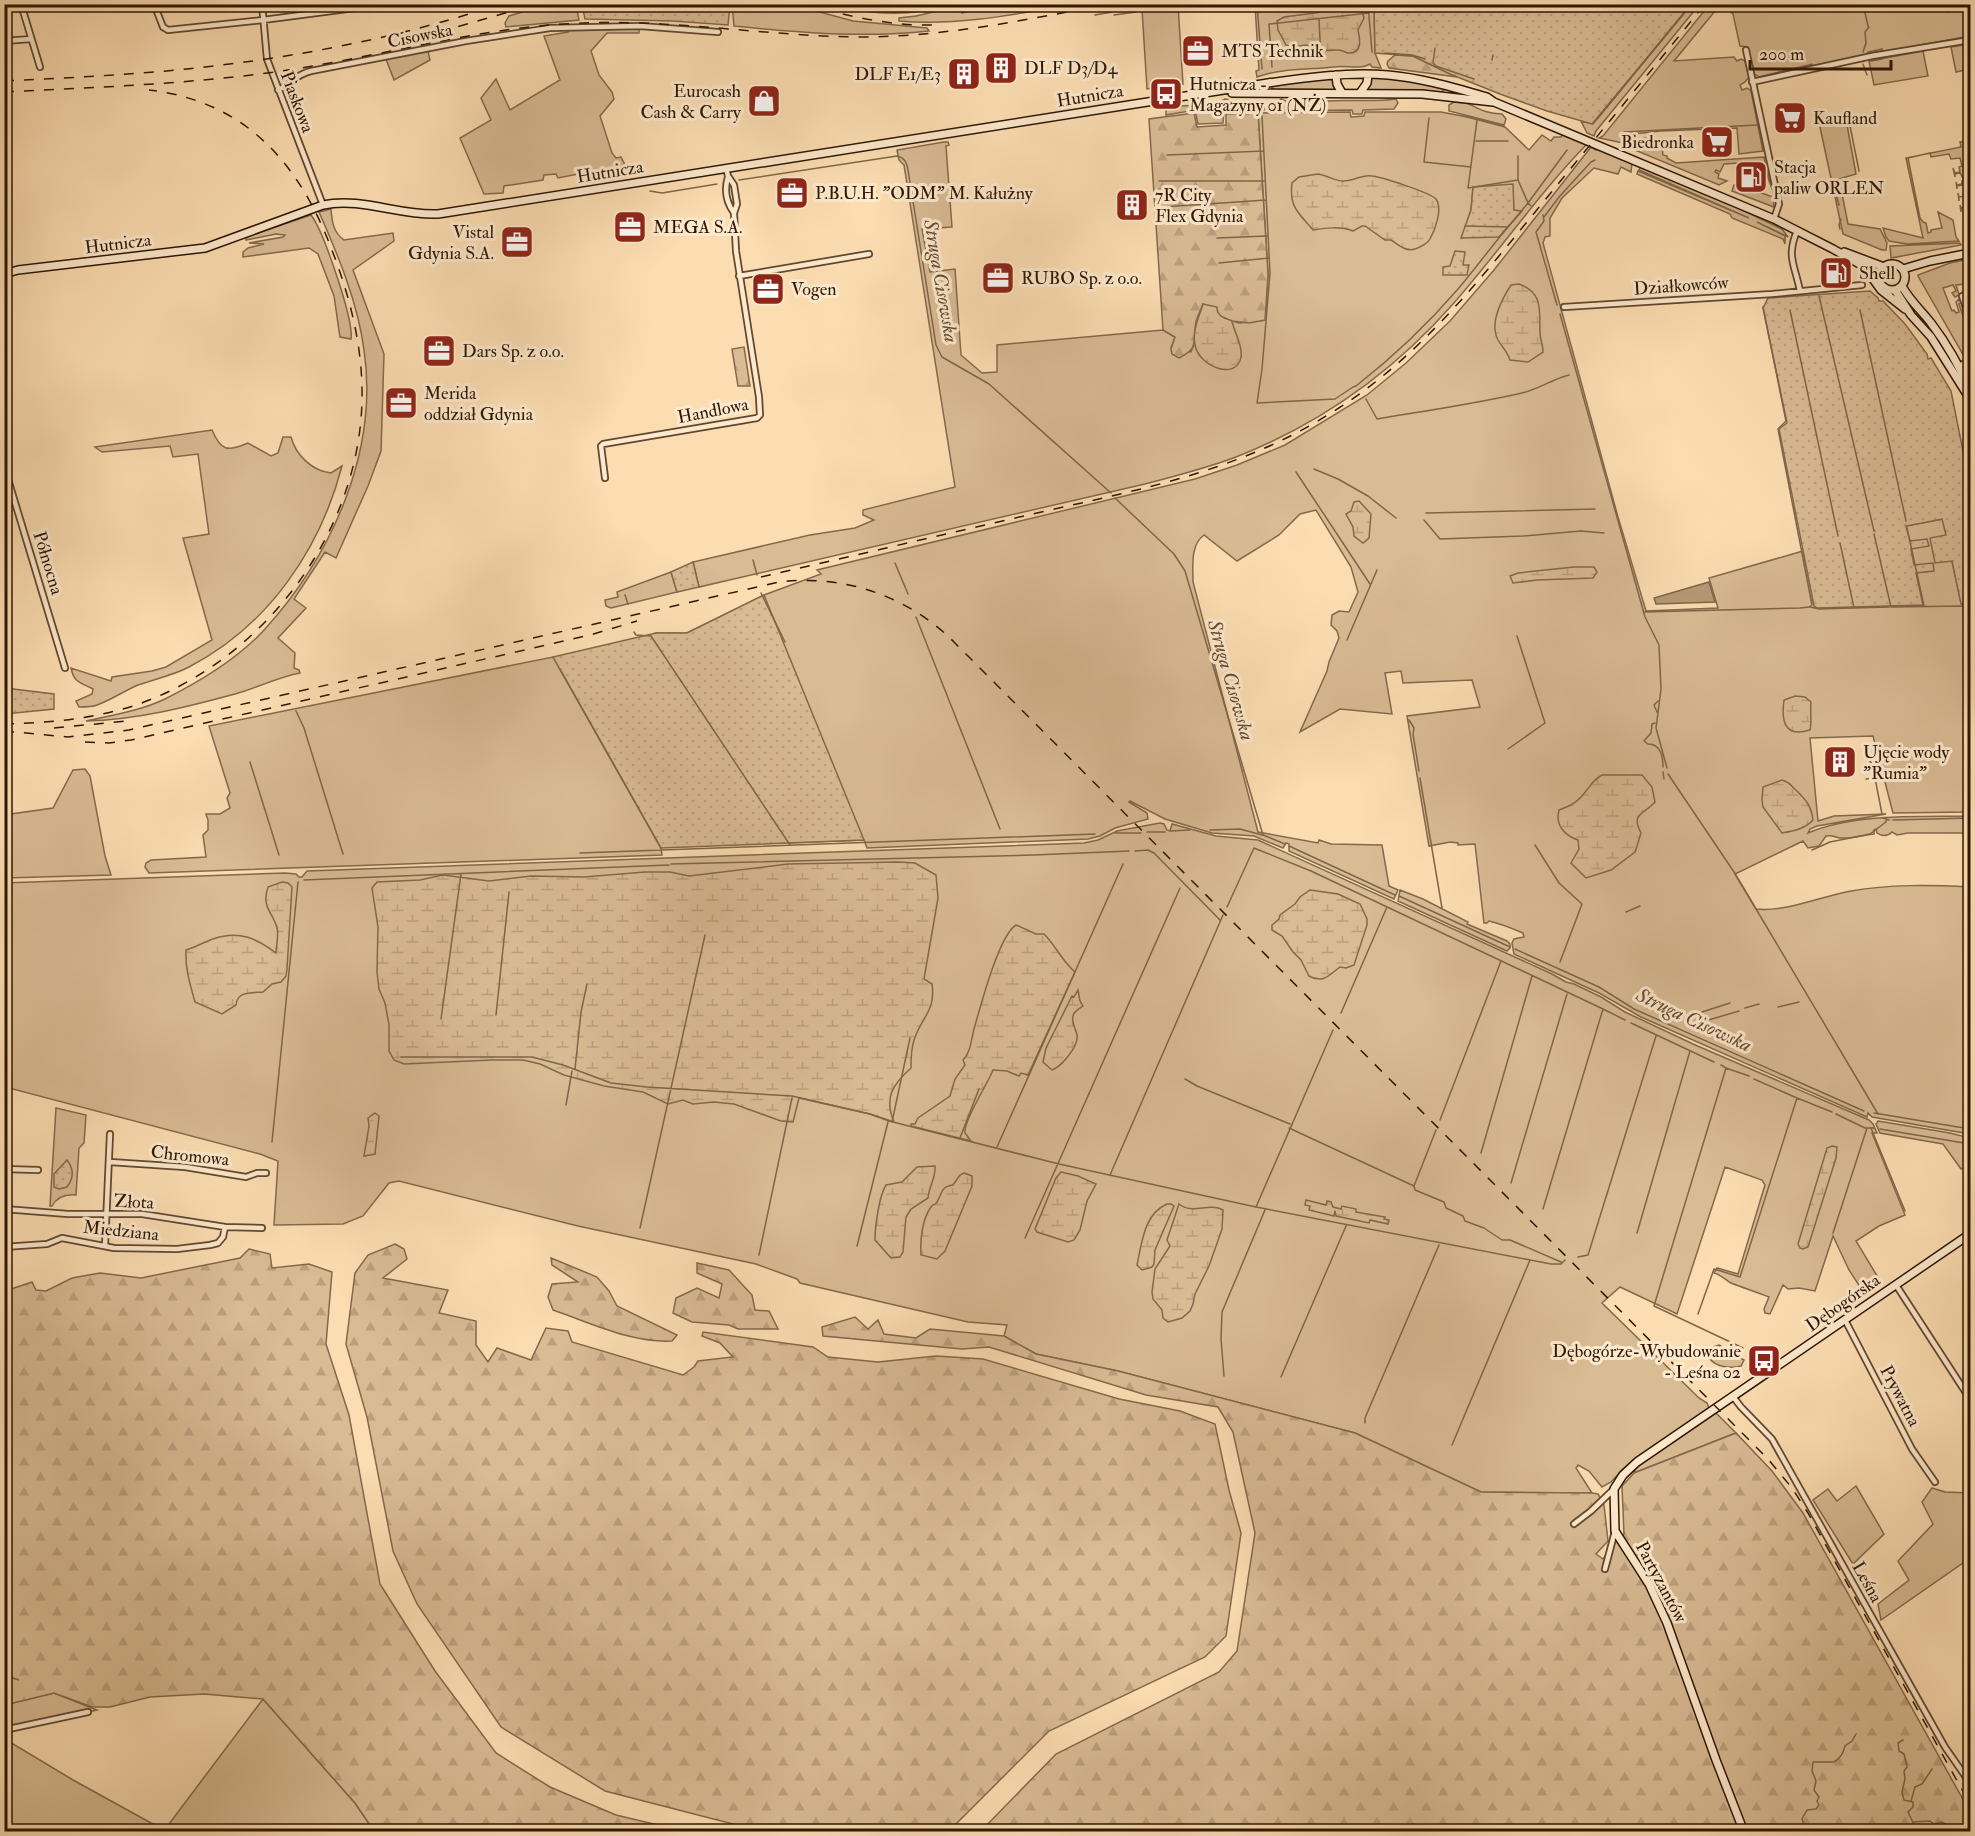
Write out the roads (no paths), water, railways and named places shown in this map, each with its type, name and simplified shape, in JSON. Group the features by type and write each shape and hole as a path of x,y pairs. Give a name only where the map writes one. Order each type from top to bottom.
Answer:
{"main road":[{"name":"Hutnicza","path":"4,274 18,270 205,248 323,205 344,202 425,215 438,214 727,172 1268,83 1336,75 1404,77 1487,97 1494,102 1774,219 1833,249"},
{"path":"1336,75 1337,84 1342,93"},
{"path":"1360,93 1367,83 1368,75"},
{"path":"1268,83 1269,93"},
{"path":"1446,96 1449,86"},
{"name":"Hutnicza","path":"1211,93 1360,93 1446,96 1494,102"},
{"path":"1833,249 1880,275"},
{"path":"1833,249 1884,267 1893,264 1904,272"},
{"path":"1904,272 1919,264 1940,258 1971,253"},
{"name":"Hutnicza","path":"4,267 18,270"},
{"path":"1864,267 1881,290 1911,315 1931,337 1971,391"},
{"path":"1884,267 1880,275 1882,285 1888,290 1895,290 1902,286"},
{"path":"1904,272 1902,286 1941,336 1971,399"},
{"path":"1895,290 1911,315"},
{"name":"Dębogórska","path":"1734,1398 1971,1234"},
{"path":"1614,1489 1631,1467 1734,1398"},
{"name":"Partyzantów","path":"1614,1489 1615,1531 1649,1584 1668,1623 1744,1832"}],"street":[{"path":"21,4 40,67"},
{"path":"154,4 165,29 263,20 378,5"},
{"name":"Piaskowa","path":"262,4 267,59 323,205"},
{"name":"Cisowska","path":"278,90 285,87 296,76 311,71 466,40 550,28 640,26 718,32"},
{"path":"4,41 31,39"},
{"path":"1752,82 1872,56 1971,40"},
{"path":"1746,50 1779,204 1774,219"},
{"name":"Handlowa","path":"727,172 725,186 728,205 734,213"},
{"name":"Handlowa","path":"605,478 601,446 603,444 760,416 735,246 734,213 737,204 734,185 727,172"},
{"path":"1797,231 1791,246 1791,255 1800,291"},
{"path":"739,276 869,254"},
{"name":"Działkowców","path":"1564,307 1862,285"},
{"path":"1971,293 1962,296 1971,320"},
{"path":"1955,367 1971,361"},
{"name":"Północna","path":"4,466 65,668"},
{"path":"105,1246 110,1134"},
{"name":"Chromowa","path":"110,1162 184,1167 246,1177 266,1173"},
{"path":"4,1169 38,1170"},
{"name":"Złota","path":"4,1209 61,1214 142,1214 225,1227 262,1228"},
{"name":"Miedziana","path":"4,1247 47,1244 62,1238 105,1246 156,1250 210,1245 222,1240 225,1227"},
{"path":"1896,1285 1971,1399"},
{"name":"Prywatna","path":"1845,1320 1912,1449 1935,1482"},
{"name":"Leśna","path":"1734,1398 1772,1439 1945,1747 1971,1783"},
{"path":"1574,1524 1614,1489"},
{"path":"1605,1569 1615,1531"},
{"path":"4,1730 88,1712"}],"waterway":[{"path":"1257,4 1262,69"},
{"path":"1368,4 1372,52"},
{"path":"1598,118 1691,4"},
{"path":"1863,4 1868,26"},
{"path":"1095,15 1112,12"},
{"path":"1114,15 1136,12"},
{"path":"1272,67 1269,24 1369,13"},
{"path":"1319,19 1321,60"},
{"path":"1863,52 1866,43 1865,32 1869,27"},
{"path":"1435,48 1433,63 1436,66 1474,79"},
{"path":"1869,53 1881,51"},
{"path":"1385,53 1412,55 1425,59"},
{"path":"1492,60 1493,55"},
{"path":"1871,61 1882,59"},
{"path":"1863,64 1867,75"},
{"path":"1764,76 1812,65"},
{"path":"1261,106 1259,113 1262,116 1270,273 1257,403 1335,399 1356,386 1434,315 1508,227"},
{"path":"1848,116 1859,171"},
{"path":"1429,118 1424,162 1471,167"},
{"path":"1477,120 1468,188 1518,180"},
{"path":"1624,132 1757,125"},
{"path":"1476,141 1508,141"},
{"path":"1531,206 1528,203 1567,150"},
{"path":"1167,155 1264,151"},
{"name":"Struga Cisowska","path":"739,180 897,156 904,159 908,167 936,345 942,357 989,384 1111,493"},
{"path":"1465,226 1508,227 1528,203 1518,180 1518,156"},
{"path":"1544,217 1559,197 1595,160"},
{"path":"1159,181 1264,181"},
{"name":"Struga Cisowska","path":"650,191 662,193 717,184"},
{"path":"1836,195 1839,205"},
{"path":"1163,207 1266,200"},
{"path":"1543,215 1544,221 1536,232 1557,305"},
{"path":"1840,229 1841,219"},
{"path":"1217,238 1267,236"},
{"path":"1219,263 1269,258"},
{"path":"1819,296 1874,531"},
{"path":"1644,612 1800,608 1812,605 1778,429 1786,421 1763,307"},
{"path":"1790,310 1838,536"},
{"path":"1860,310 1906,521"},
{"path":"1560,314 1645,617 1659,645 1661,689 1656,728 1667,768"},
{"path":"1366,399 1377,419 1522,393 1569,375"},
{"path":"1314,469 1368,496 1396,518"},
{"path":"1296,472 1370,584"},
{"name":"Struga Cisowska","path":"1115,498 1174,554 1185,571 1263,835 1285,844"},
{"path":"1426,513 1595,509"},
{"path":"1424,520 1440,539 1581,531 1604,533"},
{"path":"1907,528 1924,606"},
{"path":"1874,534 1891,607 1964,606 1970,633"},
{"path":"1840,543 1854,608 1889,607"},
{"path":"753,560 757,575"},
{"path":"895,563 908,594"},
{"path":"1347,640 1377,570"},
{"path":"761,593 785,642"},
{"path":"625,595 628,604"},
{"path":"1810,607 1853,608"},
{"path":"916,617 1000,829"},
{"path":"634,632 636,635 651,636 790,845"},
{"path":"1508,749 1545,723 1517,636"},
{"path":"561,671 662,850"},
{"path":"1657,712 1654,705 1658,701"},
{"path":"296,711 304,728 343,854"},
{"path":"1409,720 1414,728 1419,771"},
{"path":"1655,723 1652,724 1651,733 1644,741 1658,748 1663,767"},
{"path":"1869,760 1872,764"},
{"path":"250,762 279,855"},
{"path":"1663,772 1664,779"},
{"path":"1668,774 1734,872 1878,1114"},
{"path":"1420,778 1442,908"},
{"path":"1866,779 1875,778 1882,814"},
{"path":"1883,818 1889,820"},
{"path":"1893,820 1970,818"},
{"path":"1812,850 1830,842 1870,834 1886,820"},
{"path":"1210,830 1240,829 1262,835"},
{"path":"1171,831 1190,830"},
{"path":"1147,832 1165,832"},
{"path":"1115,833 1141,833"},
{"path":"580,853 1095,834"},
{"path":"1535,845 1559,883 1582,904 1560,962"},
{"name":"Struga Cisowska","path":"1289,846 1395,895"},
{"path":"1227,907 1254,848 1311,871 1603,1009"},
{"path":"1135,851 1148,850 1154,853 1220,920"},
{"path":"671,864 1129,851"},
{"path":"997,1147 1123,864"},
{"path":"304,880 669,865"},
{"path":"441,1019 461,874"},
{"path":"272,1142 298,882"},
{"path":"1025,1238 1180,888"},
{"path":"496,1015 509,892"},
{"name":"Struga Cisowska","path":"1399,896 1510,947"},
{"path":"1626,912 1640,906"},
{"path":"1341,1013 1387,907"},
{"path":"1110,1175 1223,915"},
{"path":"640,1228 705,935"},
{"name":"Struga Cisowska","path":"1515,949 1599,987 1634,1009 1864,1111"},
{"path":"1440,1120 1501,961"},
{"path":"1481,1153 1532,976"},
{"path":"575,1069 581,1012 587,984"},
{"path":"1511,1183 1567,994"},
{"path":"1778,1007 1799,1002"},
{"path":"1702,1012 1730,1003"},
{"path":"1745,1008 1759,1004"},
{"path":"1543,1209 1603,1009 1625,1020"},
{"path":"1705,1021 1739,1011"},
{"path":"1631,1023 1714,1062"},
{"path":"1256,1207 1333,1030"},
{"path":"1578,1257 1588,1255 1656,1036"},
{"path":"892,1122 910,1038"},
{"path":"1637,1233 1690,1051"},
{"path":"401,1057 532,1057 563,1065 611,1083 792,1096 870,1114 889,1121 1059,1164 1256,1207 1551,1264 1561,1264 1565,1260"},
{"path":"1721,1065 1726,1068 1654,1306 1743,1348"},
{"path":"1726,1068 1749,1076"},
{"path":"566,1105 572,1071"},
{"path":"1185,1079 1290,1124"},
{"path":"1754,1079 1797,1098"},
{"path":"960,1138 979,1089"},
{"path":"759,1255 792,1098"},
{"path":"1698,1314 1714,1269 1740,1277 1797,1098 1832,1112"},
{"name":"Struga Cisowska","path":"1874,1113 1970,1129"},
{"path":"1836,1114 1865,1128 1874,1128"},
{"path":"857,1246 888,1122"},
{"path":"1289,1128 1414,1186 1415,1190 1444,1202 1446,1208 1463,1216 1465,1221 1484,1228 1502,1240 1510,1240 1561,1262"},
{"path":"1833,1233 1867,1128"},
{"path":"1871,1128 1905,1211"},
{"path":"1880,1129 1970,1144"},
{"path":"1414,1186 1436,1130"},
{"path":"1224,1376 1221,1339 1222,1312 1265,1210"},
{"path":"1281,1377 1346,1226"},
{"path":"1365,1423 1365,1418 1439,1245"},
{"path":"1452,1445 1530,1260"},
{"path":"1802,1832 1802,1819 1807,1810 1816,1809 1819,1805 1817,1801 1819,1797 1814,1790 1816,1781 1812,1771 1813,1762 1834,1762 1856,1734"},
{"path":"1903,1740 1898,1743 1899,1751 1904,1754 1907,1767 1904,1771 1902,1792 1904,1800 1913,1802 1913,1807 1908,1812 1915,1827 1914,1832"},
{"path":"1911,1801 1915,1787 1922,1784 1932,1769"},
{"path":"1913,1822 1930,1821 1934,1824 1942,1822 1951,1827 1967,1824"}],"railway":[{"path":"4,81 164,71 306,53 385,37 500,4"},
{"path":"439,32 537,4"},
{"path":"804,4 868,19 901,24 934,25"},
{"path":"4,92 253,75 494,32 564,24 638,23 822,36 890,36 953,31 1108,4"},
{"path":"761,577 1189,476 1261,450 1331,413 1391,369 1418,345 1469,291 1705,4"},
{"path":"4,724 71,719 120,710 183,684 227,656 265,622 299,582 326,538 346,490 358,440 362,388 359,351 352,315 330,245 317,214 301,186 283,162 239,121 212,107 182,96 149,90"},
{"path":"4,731 68,737 129,730 779,582 803,580 851,585 896,601 936,626 954,642 1768,1459 1792,1488 1808,1513 1970,1804"},
{"path":"85,742 109,743 131,740 590,635 637,621"},
{"path":"54,728 126,721"}],"place":[{"name":"MTS Technik","path":"1198,51"},
{"name":"DLF D3/D4","path":"1001,68"},
{"name":"DLF E1/E3","path":"964,74"},
{"name":"Hutnicza - Magazyny 01 (NŻ)","path":"1166,94"},
{"name":"Eurocash Cash & Carry","path":"764,101"},
{"name":"Kaufland","path":"1790,118"},
{"name":"Biedronka","path":"1717,142"},
{"name":"Stacja paliw ORLEN","path":"1751,177"},
{"name":"P.B.U.H. \"ODM\" M. Kałużny","path":"792,193"},
{"name":"7R City Flex Gdynia","path":"1132,205"},
{"name":"MEGA S.A.","path":"630,227"},
{"name":"Vistal Gdynia S.A.","path":"517,242"},
{"name":"Shell","path":"1836,273"},
{"name":"RUBO Sp. z o.o.","path":"998,278"},
{"name":"Vogen","path":"768,289"},
{"name":"Dars Sp. z o.o.","path":"439,351"},
{"name":"Merida oddział Gdynia","path":"401,403"},
{"name":"Ujęcie wody \"Rumia\"","path":"1840,762"},
{"name":"Dębogórze-Wybudowanie - Leśna 02","path":"1764,1361"}]}
